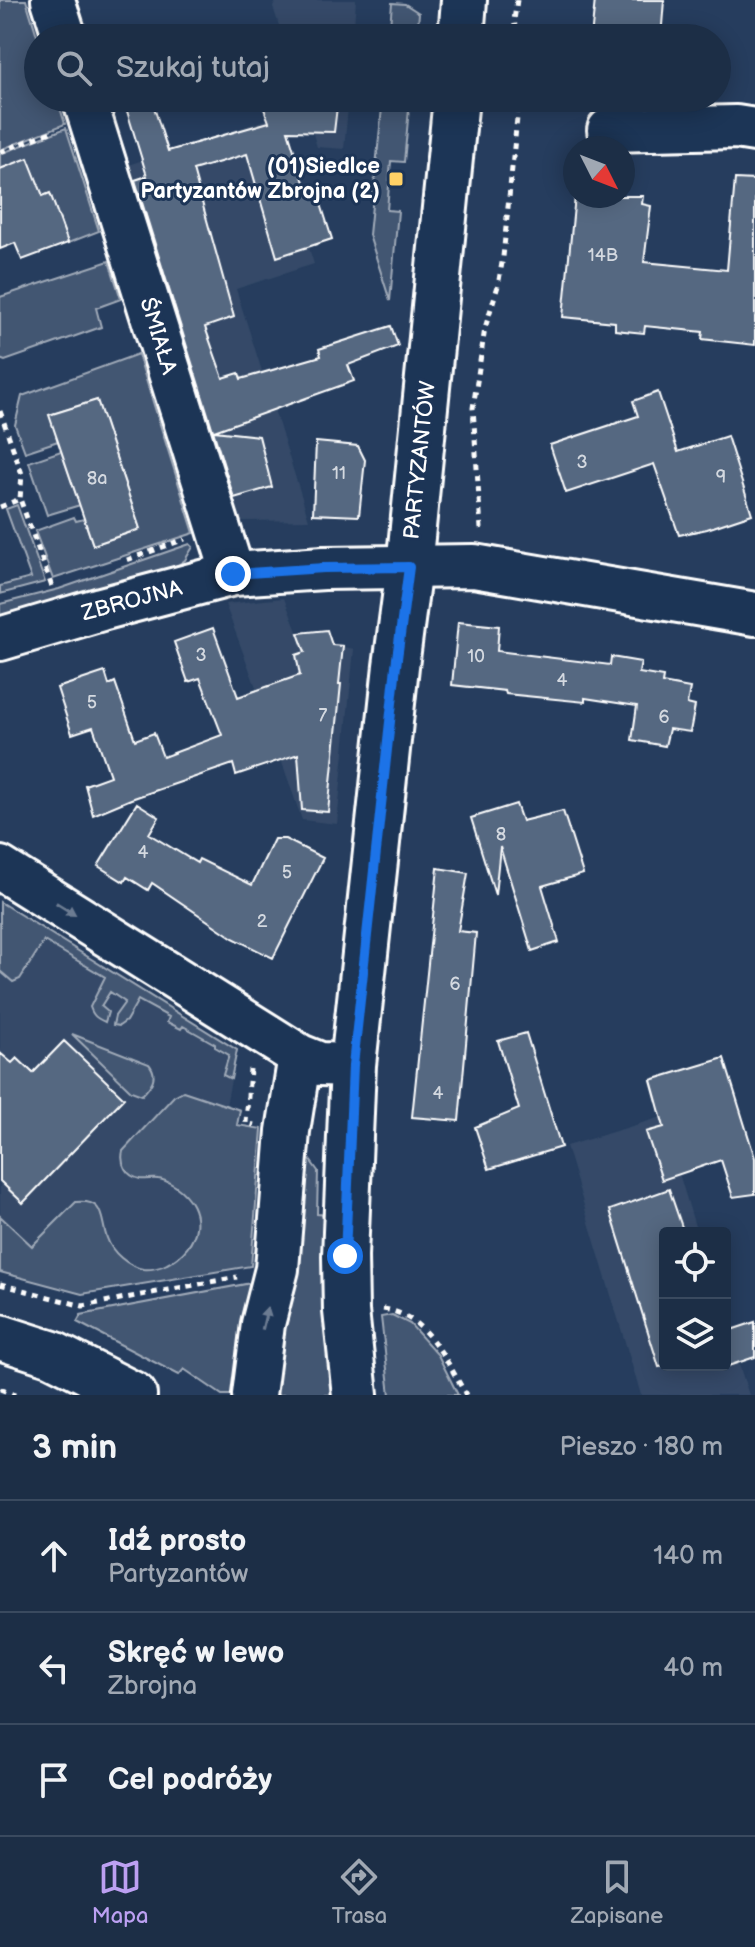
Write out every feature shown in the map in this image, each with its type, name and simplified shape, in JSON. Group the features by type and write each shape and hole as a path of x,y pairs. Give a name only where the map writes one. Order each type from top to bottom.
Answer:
{"main road":[{"path":"462,24 464,0"},
{"name":"PARTYZANTÓW","path":"355,1395 346,1311 345,1256 353,1065 409,567 455,112"},
{"path":"0,1337 53,1354 134,1395"}],"street":[{"path":"53,0 61,24"},
{"name":"ŚMIAŁA","path":"88,112 233,574"},
{"path":"609,130 736,127 755,130"},
{"name":"ZBROJNA","path":"0,639 233,574 324,568 474,566 755,614"},
{"path":"0,868 300,1056 320,1064 353,1065"},
{"path":"254,1395 263,1324 277,1269 288,1131 300,1056"}],"path":[{"path":"515,24 517,0"},
{"path":"479,543 481,520 473,408 485,328 503,257 518,112"},
{"path":"0,152 57,129"},
{"path":"0,411 22,474 20,499 52,587"},
{"path":"0,507 20,499"},
{"path":"250,1066 246,1123 259,1126"},
{"path":"0,1284 83,1306 246,1275"},
{"path":"374,1307 394,1310 412,1320 444,1355 466,1395"},
{"path":"0,1389 15,1395"}],"shaded area":[{"path":"0,0 26,0 33,24 24,24 24,112 61,112 65,124 0,150"},
{"path":"277,0 356,0 354,24 278,24 273,7"},
{"path":"392,3 405,4 419,13 418,24 390,24"},
{"path":"306,112 348,112 344,149 317,147"},
{"path":"382,112 409,112 404,162 391,161 387,210 398,211 390,301 369,235"},
{"path":"268,119 314,264 236,289 309,520 241,521 219,454 216,454 163,271 128,165"},
{"path":"66,128 99,231 68,243 50,193 43,196 28,159 0,169 0,154"},
{"path":"109,261 121,299 96,308 101,327 5,361 0,359 0,297"},
{"path":"138,354 194,533 53,579 35,531 74,517 76,521 84,519 93,545 140,529 97,400 50,415 58,441 25,452 15,425 22,396"},
{"path":"61,451 80,505 47,515 29,462"},
{"path":"17,505 45,582 0,594 0,586 31,578 6,509"},
{"path":"190,544 193,547 185,560 174,568 0,620 0,604 59,589"},
{"path":"284,598 302,644 328,635 330,644 354,649 337,824 302,820 225,604"},
{"path":"0,902 237,1050 223,1120 244,1266 82,1294 0,1272"},
{"path":"0,902 237,1050 231,1079 223,1075 229,1055 183,1026 181,1029 167,1022 169,1017 138,1000 126,1021 119,1026 113,1025 125,1002 110,992 101,1006 108,1012 105,1022 97,1018 90,1007 105,977 44,941 20,979 13,982 0,971"},
{"path":"72,1034 149,1064 154,1077 151,1084 142,1095 131,1091"},
{"path":"183,1091 240,1110 237,1125 262,1129 251,1266 82,1294 0,1272 0,1216 32,1246 76,1202 97,1207 109,1244 132,1265 143,1269 155,1268 178,1257 193,1238 196,1227 196,1216 186,1195 169,1182 131,1175 123,1165 122,1156 123,1151 174,1096"},
{"path":"662,1117 695,1227 659,1227 659,1371 731,1371 731,1340 749,1395 641,1395 566,1146"},
{"path":"307,1156 318,1171 317,1214 329,1215 334,1395 265,1395"},
{"path":"267,1280 245,1395 222,1395 184,1369 179,1375 77,1322 81,1315"},
{"path":"392,1315 410,1324 438,1355 458,1395 390,1395 381,1317"}],"building":[{"path":"595,0 664,0 662,24 592,24"},
{"path":"127,112 155,112 168,151 269,122 265,112 336,112 334,132 288,131 307,192 316,188 332,239 277,257 247,154 193,170 234,317 205,327 223,378 239,373 241,379 321,356 319,349 391,326 398,346 348,365 354,381 214,431 259,436 272,487 234,498 135,180 147,176"},
{"path":"28,158 43,196 50,193 68,243 22,260 15,243 0,249 0,169"},
{"path":"735,179 755,180 755,345 702,339 703,332 645,326 644,333 615,330 615,322 563,317 574,208 635,208 635,196 643,196 642,204 651,206 644,262 727,270"},
{"path":"658,392 678,452 727,436 752,514 679,535 654,464 566,493 550,445 638,416 633,401"},
{"path":"97,400 140,529 93,545 49,415"},
{"path":"316,442 358,446 365,460 359,516 313,514"},
{"path":"458,622 499,626 497,651 610,665 611,657 641,662 639,673 663,677 662,683 690,688 687,704 695,706 690,732 669,729 665,746 632,740 637,706 585,698 585,702 506,694 505,691 452,685"},
{"path":"213,628 238,697 300,675 296,655 305,652 298,633 327,630 332,645 343,646 328,812 302,810 298,754 236,775 233,764 93,815 85,785 110,776 93,727 72,734 57,688 105,672 109,685 115,682 135,740 154,733 163,757 222,735 200,678 188,682 174,642"},
{"path":"137,803 159,817 149,834 197,863 199,859 252,885 274,839 285,839 323,858 273,958 233,938 152,883 148,890 127,877 124,882 98,866"},
{"path":"516,804 522,821 563,811 583,874 542,886 559,942 532,951 500,847 495,895 471,818"},
{"path":"438,868 468,873 458,931 476,933 459,1121 412,1117"},
{"path":"526,1033 561,1147 489,1169 475,1127 519,1109 498,1041"},
{"path":"64,1041 124,1098 23,1203 0,1181 0,1053 12,1063 17,1058 33,1073"},
{"path":"724,1058 755,1158 755,1194 733,1197 721,1160 662,1180 646,1132 664,1127 651,1080"},
{"path":"669,1189 682,1227 659,1227 659,1367 610,1210"},
{"path":"755,1322 755,1357 731,1365 731,1330"}],"place":[{"name":"(01)Siedlce Partyzantów Zbrojna (2)","path":"396,179"}],"route":[{"path":"233,574 409,567 353,1065 345,1256"}]}
